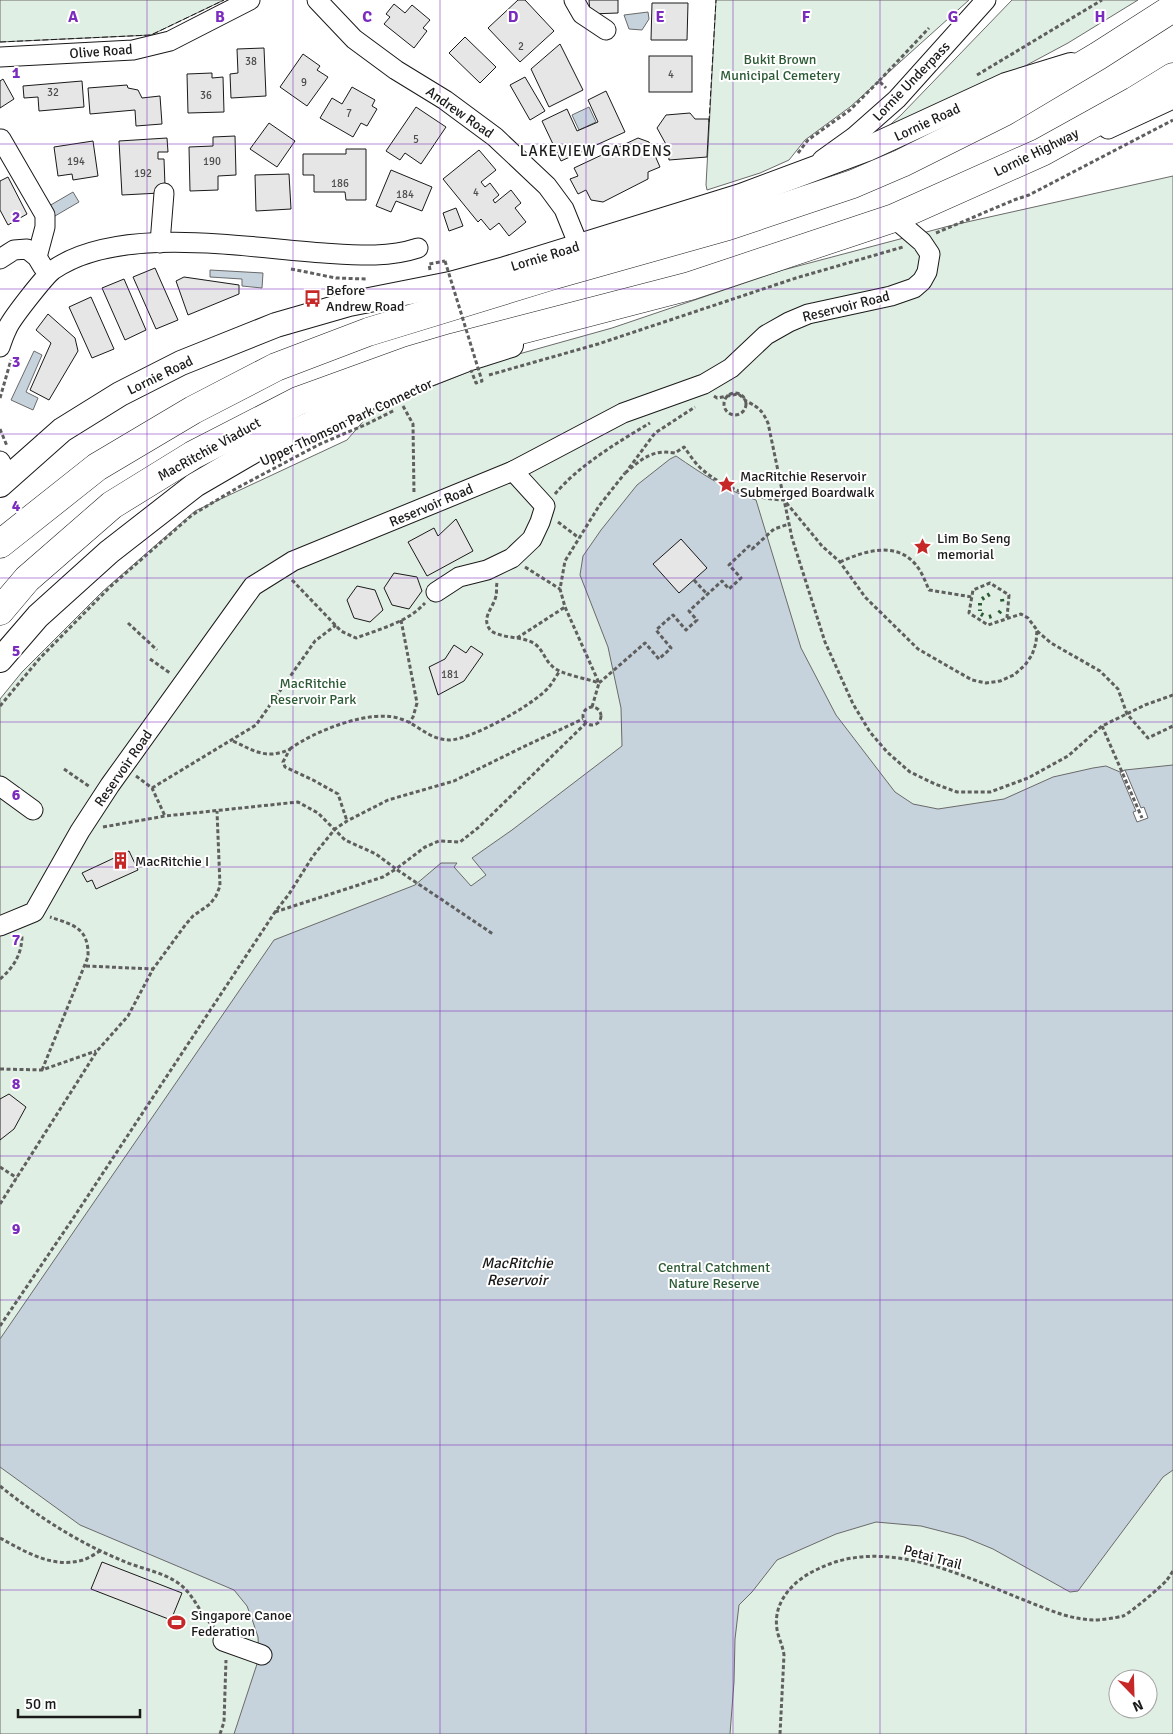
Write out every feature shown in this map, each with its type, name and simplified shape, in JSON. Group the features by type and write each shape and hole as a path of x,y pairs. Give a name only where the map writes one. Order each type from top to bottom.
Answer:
{"highway":[{"path":"1098,56 1173,8"},
{"name":"Lornie Road","path":"0,544 97,467 193,410 276,367 368,332 554,275 728,226 853,184 902,163 1004,112 1098,56"},
{"name":"Lornie Highway","path":"894,218 1042,152 1134,101 1173,76"},
{"path":"690,286 894,218"},
{"name":"MacRitchie Viaduct","path":"0,611 27,579 112,505 193,455 298,401 411,360 455,347 690,286"}],"main road":[{"name":"Lornie Road","path":"3,474 62,430 120,394 181,363 276,324 349,304 450,284 741,196 801,164 867,149 1006,86 1098,56"},
{"path":"0,660 38,616 109,552 195,485 255,450 354,402 453,364 681,294 690,286"}],"street":[{"name":"Olive Road","path":"0,56 133,50 170,41 250,0"},
{"name":"Andrew Road","path":"317,0 354,40 396,70 445,100 495,136 547,186 564,209 579,246"},
{"path":"574,0 582,14 606,30"},
{"name":"Lornie Underpass","path":"801,164 854,137 897,99 986,0"},
{"path":"1042,152 1108,129 1173,99"},
{"path":"1,139 45,215 45,227 37,257"},
{"path":"160,243 164,194"},
{"name":"Reservoir Road","path":"34,912 80,831 110,785 253,586 293,561 513,471 623,413 707,389 766,335 789,322 808,314 891,296 914,288 927,272 930,254 922,242 894,218"},
{"path":"6,351 7,327 43,280 54,269 80,256 105,247 134,243 191,243 386,255 418,248"},
{"path":"0,259 14,250 22,248 32,251 43,266 43,280"},
{"path":"436,592 459,577 495,568 512,558 532,539 545,506 513,471"},
{"path":"0,786 33,810"},
{"path":"0,926 34,912"},
{"path":"223,1641 262,1655"}],"path":[{"path":"973,77 1102,0"},
{"path":"801,164 808,140 850,110 929,28"},
{"path":"879,81 897,99"},
{"path":"349,254 349,280"},
{"path":"445,261 482,381 476,383 471,370"},
{"path":"283,268 349,280 374,279"},
{"path":"440,274 449,271"},
{"path":"0,398 6,351"},
{"path":"599,683 565,607 560,589 565,561 599,506 655,433 700,403 707,389 717,398 738,394 745,401 746,405 743,412 733,415 726,411 725,400 727,397"},
{"path":"745,401 754,404 763,412 768,422 792,538 825,642 854,704 870,732 887,752 910,772 957,792 990,792 1028,778 1068,756 1102,726 1145,705 1173,695"},
{"name":"Upper Thomson Park Connector","path":"0,706 40,658 129,569 192,515 237,488 320,444 412,402"},
{"path":"403,406 413,424 414,512"},
{"path":"579,538 559,523 545,506 563,484 578,472 614,444 655,420"},
{"path":"625,473 656,452 675,454 684,447 703,471 719,481 749,495 766,500 784,500"},
{"path":"784,500 822,546 840,562 865,597 918,649 972,680 986,683 1014,674 1025,665 1032,655 1036,643 1037,630"},
{"path":"592,707 599,683 645,643 659,659 671,648 656,630 672,615 686,630 697,620 689,611 722,581 729,589 741,578 729,565 749,546 752,549 774,529 789,524"},
{"path":"840,562 860,553 882,549 897,551 910,558 919,569 929,590 972,597"},
{"path":"512,558 560,589"},
{"path":"495,568 496,596 486,618 488,627 495,634 536,644 542,650 549,663 560,671 599,683"},
{"path":"694,580 707,594"},
{"path":"1007,618 1009,595 990,583 973,590 969,613 988,625 1021,614 1028,618 1037,630 1051,643 1100,671 1118,689 1127,714 1148,738 1173,726"},
{"path":"295,584 341,631 356,638 401,620 419,609 436,592"},
{"path":"516,638 565,607"},
{"path":"401,620 417,703 416,710 409,722"},
{"path":"128,623 157,650"},
{"path":"152,788 256,725 315,641 336,625"},
{"path":"150,659 163,668"},
{"path":"232,741 259,754 279,754 302,740 345,722 388,716 401,718 433,738 450,740 468,737 520,709 548,688 560,671"},
{"path":"587,708 597,708 601,716 596,724 586,724 583,719 583,713 587,708"},
{"path":"0,1326 274,912 335,829 388,800 454,781 583,719"},
{"path":"274,912 382,877 425,847 439,840 460,842 479,827 586,724"},
{"path":"1102,726 1142,818"},
{"path":"290,749 283,762 285,767 314,780 338,794 347,821"},
{"path":"124,766 152,788 164,816"},
{"path":"64,769 88,787 110,785"},
{"path":"80,831 164,816 298,802 318,813 345,840 376,854 493,934"},
{"path":"0,1204 97,1051 128,1016 153,969 186,924 193,916 210,904 216,896 220,886 217,811"},
{"path":"0,979 10,970 18,958 22,945 23,926 34,912 75,926 82,932 89,948 86,966 42,1070"},
{"path":"86,966 153,969"},
{"path":"0,1069 42,1070 97,1051"},
{"path":"0,1167 17,1178"},
{"path":"0,1486 72,1537 121,1560 175,1581 190,1593 223,1641 226,1654 224,1722 220,1734"},
{"path":"0,1538 45,1560 64,1563 84,1560 101,1551"},
{"name":"Petai Trail","path":"780,1734 784,1655 778,1633 777,1619 779,1606 788,1590 803,1576 833,1561 863,1556 907,1559 966,1577 1063,1616 1094,1620 1124,1616 1167,1580 1173,1571"}],"green space":[{"path":"0,0 224,0 151,35 0,42"},
{"name":"Bukit Brown Municipal Cemetery","path":"716,0 969,0 850,107 805,140 789,160 760,173 707,190"},
{"path":"1012,0 1138,0 1068,43 982,89 873,140 901,115"},
{"name":"Central Catchment Nature Reserve","path":"1173,176 1173,1734 0,1734 0,699 22,672 103,591 195,511 347,440 373,410 501,359 612,328 783,270 949,226"}],"water":[{"path":"648,12 649,19 642,30 629,29 624,15"},
{"path":"589,107 596,122 579,130 572,115"},
{"path":"73,192 79,202 55,216 49,206"},
{"path":"210,270 263,273 262,288 242,286 242,279 210,277"},
{"path":"34,351 42,355 26,392 38,398 33,410 11,400"},
{"name":"MacRitchie Reservoir","path":"676,456 725,487 756,500 801,648 836,715 895,792 913,804 938,809 1004,799 1053,777 1106,766 1120,772 1173,765 1173,1470 1163,1477 1078,1591 1070,1592 993,1549 964,1537 921,1526 876,1522 836,1534 777,1560 752,1592 739,1605 735,1639 730,1734 234,1734 259,1658 258,1637 247,1606 234,1590 80,1525 0,1467 0,1339 274,940 415,885 441,863 457,863 454,867 471,886 486,875 472,858 622,746 621,708 608,647 580,575 583,556 637,485"}],"pier":[{"path":"1125,770 1141,808 1144,807 1148,818 1137,822 1133,812 1136,811 1120,773"}],"building":[{"path":"518,0 525,0 554,31 520,62 488,28"},
{"path":"589,0 618,0 618,13 590,14"},
{"path":"652,3 688,3 687,40 651,40"},
{"path":"394,4 405,13 412,5 430,20 423,28 427,31 414,48 384,24 390,17 386,14"},
{"path":"465,37 496,67 480,83 449,53"},
{"path":"560,44 583,90 549,107 531,69"},
{"path":"264,48 266,96 231,98 230,74 238,73 237,49"},
{"path":"303,54 320,66 317,70 328,77 307,106 280,87"},
{"path":"649,56 692,56 692,92 649,92"},
{"path":"212,73 212,78 223,77 224,112 188,113 187,74"},
{"path":"525,77 545,111 530,120 510,85"},
{"path":"3,79 14,99 0,108 0,81"},
{"path":"82,81 84,107 39,111 38,97 24,98 23,86"},
{"path":"127,85 128,88 138,90 142,98 160,96 162,124 136,126 135,110 90,114 88,88"},
{"path":"352,87 375,100 372,106 377,109 367,126 361,123 353,137 320,118 332,98 342,104"},
{"path":"606,91 625,132 561,161 542,121 567,109 577,131 598,122 588,100"},
{"path":"416,107 446,127 421,164 405,153 400,160 386,151"},
{"path":"690,113 695,119 709,119 707,157 669,160 668,148 657,128 666,115"},
{"path":"269,123 295,141 277,167 250,149"},
{"path":"235,136 236,175 218,176 218,190 190,191 189,147 213,146 213,137"},
{"path":"167,138 168,152 158,152 158,159 164,159 165,186 160,193 122,195 119,141"},
{"path":"638,138 649,142 660,167 648,172 648,179 603,202 591,200 586,190 578,194 570,179 578,176 574,168"},
{"path":"93,141 98,176 73,180 72,174 58,176 54,147"},
{"path":"346,149 366,149 366,200 346,200 345,192 314,192 314,175 303,175 303,154 346,154"},
{"path":"479,150 496,170 481,182 485,187 490,183 499,195 493,200 495,203 511,190 521,203 515,208 526,222 509,236 499,223 490,230 481,219 478,222 443,179"},
{"path":"391,170 432,187 422,211 396,201 391,212 376,206"},
{"path":"289,174 291,209 256,211 255,175"},
{"path":"8,177 27,214 8,225 0,210 0,181"},
{"path":"456,208 463,226 449,231 443,213"},
{"path":"155,268 178,320 156,329 133,277"},
{"path":"184,277 239,285 239,294 188,315 176,281"},
{"path":"124,279 146,330 125,340 102,288"},
{"path":"91,297 114,349 92,358 69,307"},
{"path":"48,314 75,338 78,351 49,400 30,390 51,343 36,330"},
{"path":"456,519 473,551 427,576 408,542 434,528 438,536"},
{"path":"681,539 707,568 679,593 653,564"},
{"path":"394,573 417,577 422,591 409,609 392,605 384,588"},
{"path":"357,586 375,590 383,610 370,622 354,618 347,600"},
{"path":"454,645 466,653 471,646 483,654 464,681 438,695 429,667 445,659"},
{"name":"MacRitchie I","path":"129,851 138,870 96,889 92,880 87,882 82,873"},
{"path":"9,1094 26,1107 14,1129 0,1140 0,1099"},
{"path":"102,1562 182,1593 171,1620 91,1589"}],"hedge":[{"path":"982,599 990,594"},
{"path":"1002,599 1003,605"},
{"path":"980,603 980,611"},
{"path":"999,613 1003,608"},
{"path":"981,614 986,617"},
{"path":"989,617 995,615"}],"fence":[{"path":"0,42 151,35 224,0"},
{"path":"709,122 716,0"}],"place":[{"name":"Before Andrew Road","path":"312,298"},
{"name":"MacRitchie Reservoir Submerged Boardwalk","path":"726,484"},
{"name":"Lim Bo Seng memorial","path":"923,546"},
{"name":"MacRitchie I","path":"121,861"},
{"name":"Singapore Canoe Federation","path":"177,1623"}],"district":[{"name":"LAKEVIEW GARDENS","path":"596,151"}],"park label":[{"name":"MacRitchie Reservoir Park","path":"313,692"}]}
